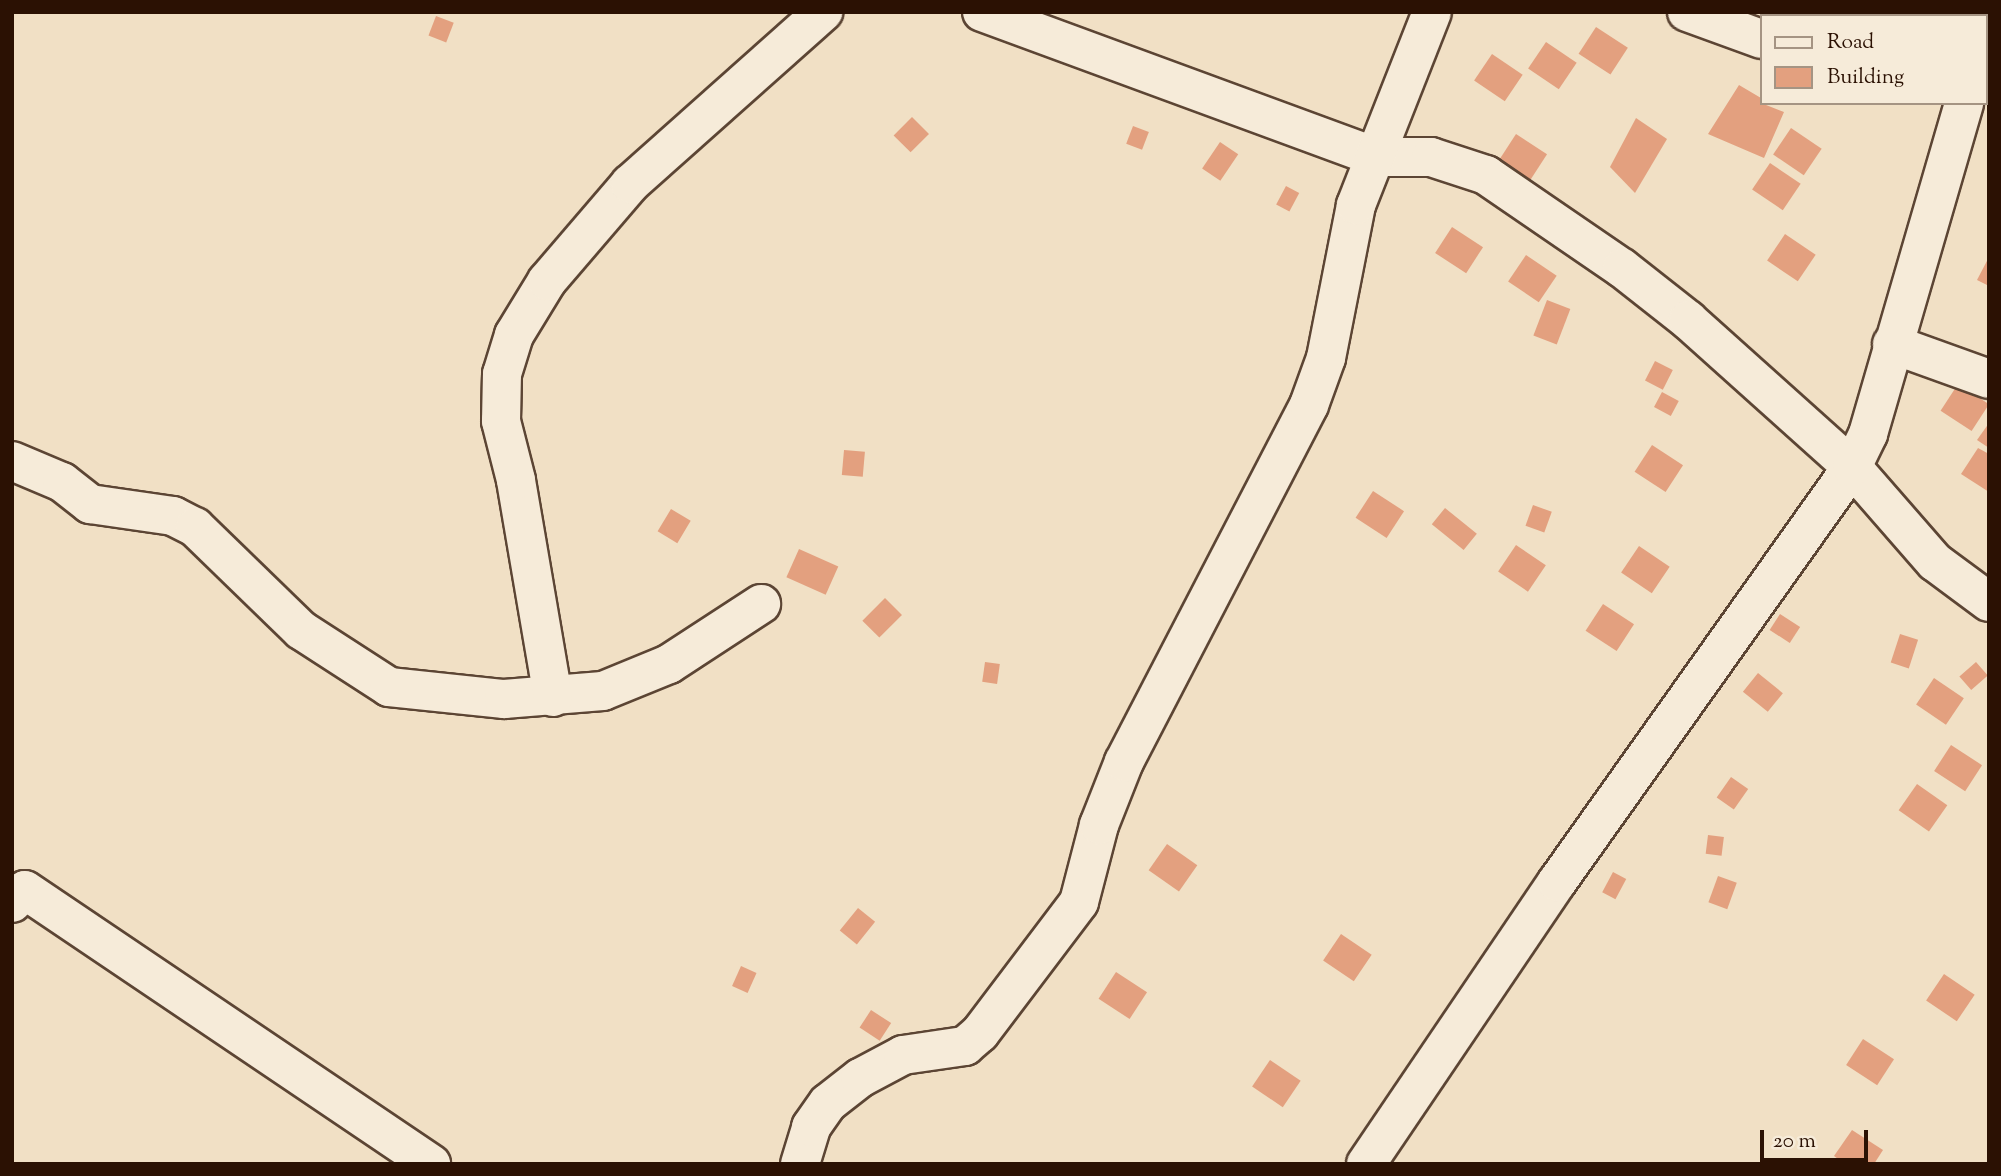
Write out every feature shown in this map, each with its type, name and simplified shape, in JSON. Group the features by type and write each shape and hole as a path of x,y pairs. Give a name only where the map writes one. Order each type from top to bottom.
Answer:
{"street":[{"path":"553,697 516,480 501,421 502,374 514,335 547,281 630,184 823,12"},
{"path":"982,12 1376,157 1432,157 1486,175 1622,268 1688,320 1852,467 1935,562 1989,602"},
{"path":"800,1164 811,1128 828,1103 860,1078 903,1055 965,1045 980,1033 1079,902 1099,825 1124,762 1309,405 1326,358 1356,205 1432,12"},
{"path":"1687,12 1759,38"},
{"path":"1366,1164 1557,882 1852,467 1868,434 1892,344 1963,109"},
{"path":"1892,344 1989,379"},
{"path":"12,461 62,482 90,504 173,516 195,527 301,630 389,687 504,699 603,691 669,664 761,604"},
{"path":"12,903 25,890 431,1164"}],"building":[{"path":"1854,12 1899,12 1898,14"},
{"path":"436,16 454,23 446,42 428,36"},
{"path":"1596,27 1628,48 1610,75 1579,54"},
{"path":"1546,42 1577,63 1559,89 1528,69"},
{"path":"1492,54 1523,75 1505,101 1474,81"},
{"path":"1739,85 1759,97 1759,105 1784,112 1764,158 1708,134"},
{"path":"912,117 929,134 911,152 894,135"},
{"path":"1636,118 1667,139 1635,193 1610,167"},
{"path":"1133,126 1149,132 1142,150 1126,144"},
{"path":"1791,128 1822,149 1804,175 1773,155"},
{"path":"1516,134 1547,154 1530,180 1499,160"},
{"path":"1220,142 1238,154 1220,181 1202,169"},
{"path":"1770,163 1801,184 1783,210 1752,190"},
{"path":"1286,186 1299,193 1289,212 1276,205"},
{"path":"1452,227 1483,247 1466,273 1435,253"},
{"path":"1785,234 1816,255 1798,281 1767,261"},
{"path":"1526,255 1557,276 1539,302 1508,282"},
{"path":"1989,257 1989,286 1977,280"},
{"path":"1547,300 1570,309 1557,344 1533,335"},
{"path":"1655,361 1673,370 1663,390 1645,381"},
{"path":"1958,384 1989,404 1972,431 1941,411"},
{"path":"1662,392 1679,401 1671,416 1654,407"},
{"path":"1989,423 1989,448 1977,440"},
{"path":"1652,445 1683,465 1666,492 1635,472"},
{"path":"1978,448 1989,454 1989,492 1961,474"},
{"path":"844,450 865,452 863,477 842,475"},
{"path":"1373,491 1404,511 1387,538 1356,518"},
{"path":"1533,505 1552,512 1544,533 1525,526"},
{"path":"1445,508 1477,534 1464,550 1432,524"},
{"path":"671,509 691,521 677,543 658,531"},
{"path":"1516,545 1546,565 1528,592 1498,572"},
{"path":"1639,546 1670,567 1652,593 1621,573"},
{"path":"799,549 838,566 826,595 786,577"},
{"path":"885,598 902,615 879,638 862,621"},
{"path":"1603,604 1634,624 1617,651 1586,631"},
{"path":"1780,614 1800,627 1790,643 1770,630"},
{"path":"1900,634 1918,640 1909,668 1891,663"},
{"path":"985,662 1000,664 997,684 982,682"},
{"path":"1976,662 1988,676 1971,690 1959,676"},
{"path":"1758,673 1783,693 1768,712 1743,692"},
{"path":"1934,678 1964,698 1946,725 1916,705"},
{"path":"1951,745 1982,765 1965,791 1934,771"},
{"path":"1731,777 1748,789 1734,810 1717,797"},
{"path":"1917,784 1947,805 1929,831 1899,810"},
{"path":"1708,835 1724,837 1722,856 1706,854"},
{"path":"1167,844 1197,865 1179,891 1149,870"},
{"path":"1613,872 1626,879 1615,899 1602,892"},
{"path":"1718,876 1737,883 1727,909 1708,902"},
{"path":"858,908 875,922 857,944 840,931"},
{"path":"1341,934 1372,955 1354,981 1323,961"},
{"path":"741,966 757,973 748,993 732,986"},
{"path":"1116,972 1147,992 1130,1019 1099,999"},
{"path":"1944,974 1975,995 1957,1021 1926,1001"},
{"path":"871,1010 891,1023 880,1041 860,1028"},
{"path":"1863,1039 1894,1059 1877,1085 1846,1065"},
{"path":"1270,1060 1301,1081 1283,1107 1252,1087"},
{"path":"1852,1130 1883,1150 1874,1164 1845,1164 1834,1156"}]}
